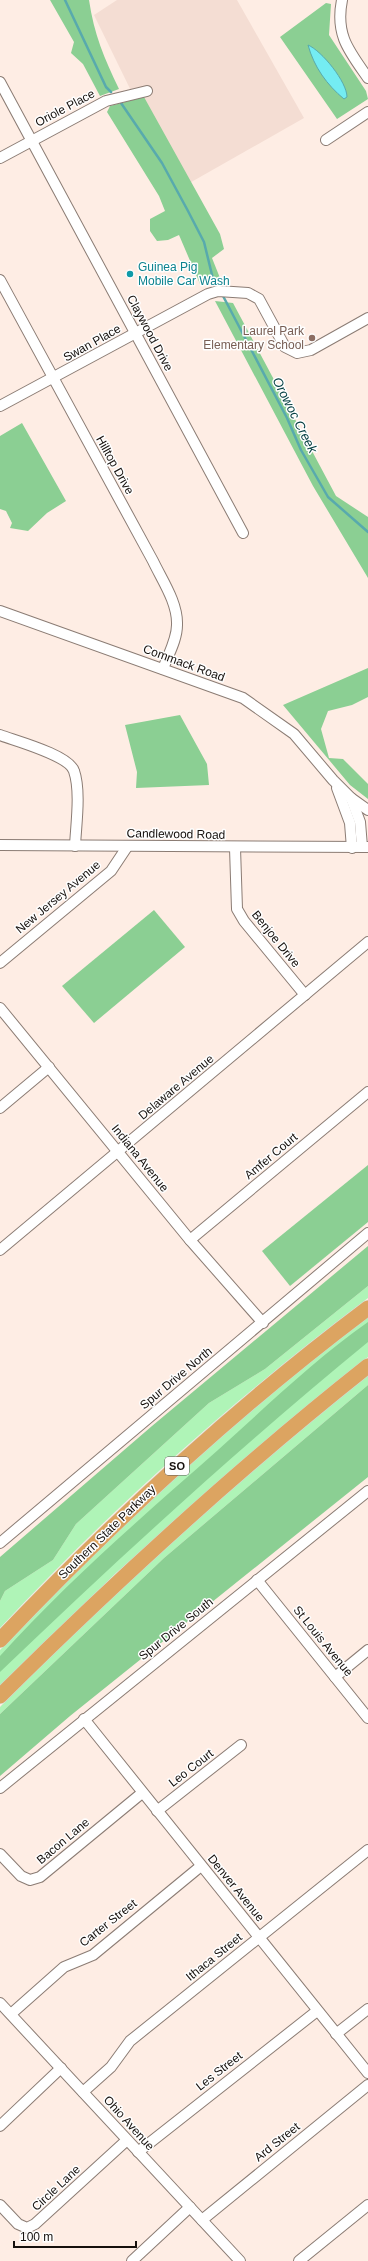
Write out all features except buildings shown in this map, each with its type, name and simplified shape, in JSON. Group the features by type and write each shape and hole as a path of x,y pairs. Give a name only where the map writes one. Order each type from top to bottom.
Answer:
{"highway":[{"name":"Southern State Parkway","path":"0,1640 46,1591 162,1479 283,1376 368,1308"},
{"path":"0,1696 166,1538 268,1449 368,1366"}],"street":[{"path":"342,0 339,16 340,30 346,46 368,78"},
{"name":"Claywood Drive","path":"0,82 243,533"},
{"name":"Oriole Place","path":"0,158 106,101 147,91"},
{"path":"326,140 368,112"},
{"name":"Hilltop Drive","path":"0,280 153,561 175,607 177,624 176,632 163,669"},
{"name":"Swan Place","path":"0,406 53,379 208,294 218,291 248,294 259,299 285,347 297,353 310,350 368,318"},
{"name":"Commack Road","path":"0,611 243,698 294,734 333,780 351,798 360,822 361,847"},
{"path":"0,735 65,761 74,770 77,785 75,846"},
{"name":"Commack Road","path":"333,780 361,847"},
{"path":"351,798 368,810"},
{"name":"Candlewood Road","path":"0,845 235,848 361,847"},
{"name":"New Jersey Avenue","path":"0,963 111,871 127,847"},
{"name":"Benjoe Drive","path":"235,848 237,909 244,921 305,995"},
{"name":"Delaware Avenue","path":"0,1250 368,942"},
{"name":"Indiana Avenue","path":"0,1008 190,1240 263,1322"},
{"path":"0,1108 49,1067"},
{"name":"Amfer Court","path":"190,1240 368,1092"},
{"name":"Spur Drive North","path":"0,1543 368,1233"},
{"name":"Spur Drive South","path":"0,1788 368,1491"},
{"name":"St Louis Avenue","path":"257,1580 368,1718"},
{"path":"335,1677 368,1650"},
{"name":"Denver Avenue","path":"84,1719 368,2074"},
{"name":"Leo Court","path":"157,1811 241,1745"},
{"name":"Bacon Lane","path":"0,1854 21,1876 30,1880 40,1877 142,1793"},
{"name":"Ithaca Street","path":"84,2092 111,2067 130,2041 368,1850"},
{"name":"Carter Street","path":"11,2014 64,1967 93,1955 201,1866"},
{"name":"Ohio Avenue","path":"0,2003 240,2261"},
{"path":"336,2034 368,2008"},
{"name":"Les Street","path":"138,2152 317,2010"},
{"path":"0,2126 61,2068"},
{"name":"Ard Street","path":"202,2220 368,2085"},
{"name":"Circle Lane","path":"0,2205 18,2224 27,2228 35,2224 127,2140"},
{"path":"299,2261 368,2205"},
{"path":"132,2261 190,2207"}],"shaded area":[{"path":"117,0 237,0 304,118 179,189 94,15"}],"green space":[{"path":"50,0 89,0 100,46 119,89 100,96 83,64 71,53 74,42"},
{"path":"326,3 331,4 329,35 366,91 368,99 337,119 280,37"},
{"path":"144,97 220,234 224,249 212,258 222,283 200,284 179,235 168,240 157,241 150,231 150,219 165,211 159,196 107,112 110,106"},
{"path":"215,301 233,303 336,496 368,517 368,578 313,486"},
{"path":"22,423 66,501 47,513 28,531 10,528 12,523 6,511 0,509 0,436"},
{"path":"368,668 368,697 352,705 328,711 321,729 329,758 343,759 368,784 368,799 350,785 283,705"},
{"path":"180,715 207,764 209,785 136,788 137,772 125,725"},
{"path":"154,910 185,947 94,1023 62,986"},
{"path":"368,1165 368,1222 290,1286 262,1251"},
{"path":"368,1246 368,1286 265,1369 209,1403 76,1524 53,1560 5,1591 0,1601 0,1557 152,1426"},
{"path":"368,1286 368,1298 271,1374 176,1455 86,1540 0,1628 0,1601 5,1591 53,1560 76,1524 209,1403 265,1369"},
{"path":"368,1316 368,1357 295,1416 116,1573 0,1686 0,1650 43,1605 131,1518 223,1434 270,1393"},
{"path":"368,1322 368,1342 274,1421 181,1503 0,1672 0,1656 79,1576 292,1383 329,1351"},
{"path":"368,1375 368,1385 164,1558 0,1714 0,1707 133,1577 225,1494"},
{"path":"368,1385 368,1477 70,1716 0,1776 0,1714 164,1558"}],"water":[{"path":"308,45 314,48 333,68 343,83 347,97 344,99 327,82 314,61"}],"waterway":[{"name":"Orowoc Creek","path":"65,0 106,87 111,92"},
{"name":"Orowoc Creek","path":"121,103 162,163 188,211 204,242 214,283"},
{"name":"Orowoc Creek","path":"222,294 287,418 301,450 328,497 368,532"}],"place":[{"name":"Guinea Pig Mobile Car Wash","path":"130,274"},
{"name":"Laurel Park Elementary School","path":"312,338"}]}
